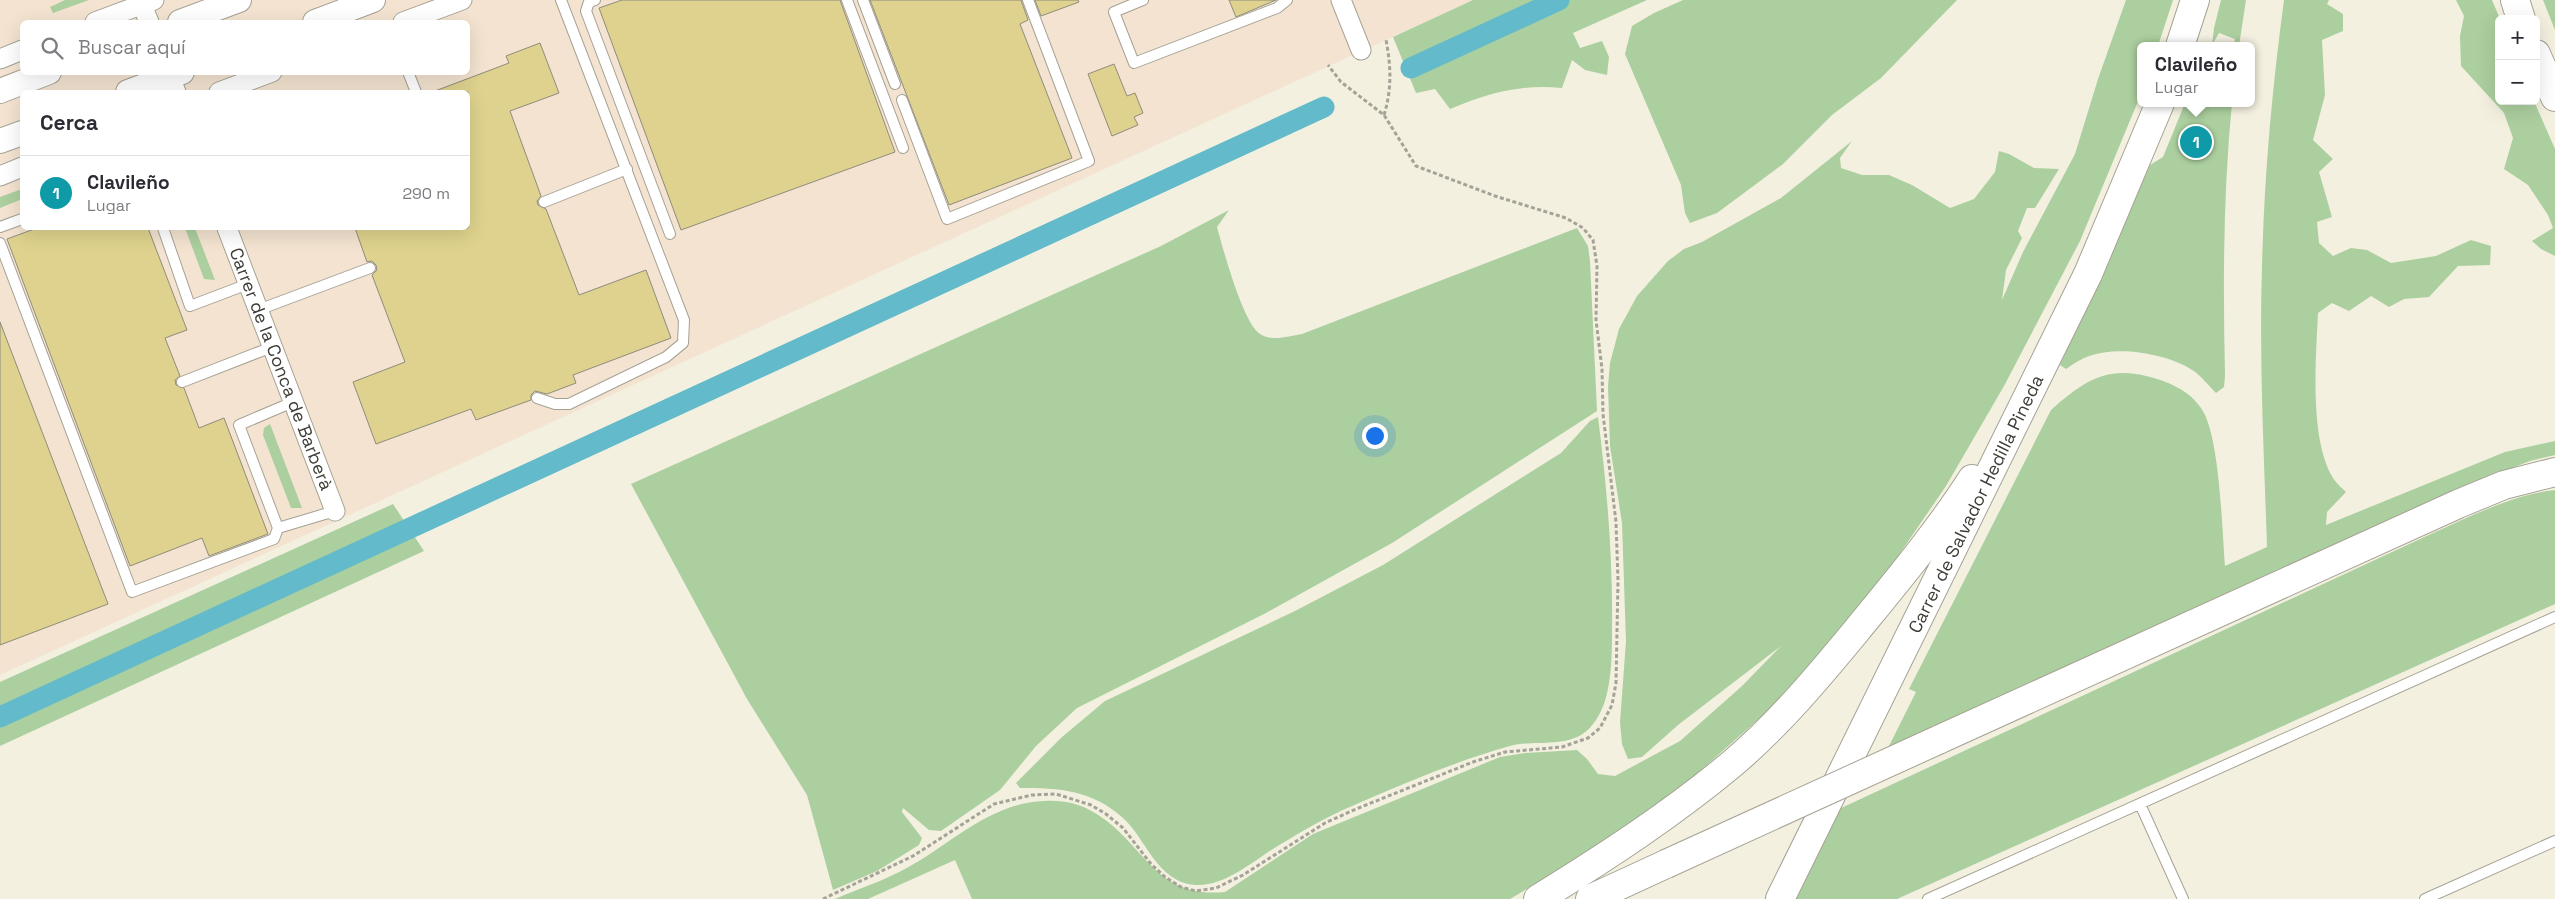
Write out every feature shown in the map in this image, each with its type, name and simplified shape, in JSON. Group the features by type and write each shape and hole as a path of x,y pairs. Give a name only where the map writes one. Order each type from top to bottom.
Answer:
{"main road":[{"path":"2181,42 2195,0"},
{"path":"2507,0 2517,15"},
{"path":"2515,0 2519,15"},
{"path":"2539,60 2555,97"},
{"name":"Carrer de Salvador Hedilla Pineda","path":"1780,899 2041,373 2088,274 2160,107"},
{"path":"1538,899 1614,853 1670,813 1734,762 1801,698 1953,509 2041,373"},
{"path":"1590,899 2458,504 2504,485 2555,472"}],"street":[{"path":"185,20 240,0"},
{"path":"319,20 373,0"},
{"path":"409,20 462,0"},
{"path":"1342,0 1361,50"},
{"path":"100,20 146,2 149,20"},
{"path":"0,58 20,51"},
{"path":"2540,51 2555,75"},
{"path":"0,91 42,75"},
{"path":"224,90 264,75"},
{"path":"135,90 174,79"},
{"path":"0,141 20,134"},
{"path":"0,176 20,168"},
{"name":"Carrer de la Conca de Barberà","path":"228,230 334,512"}],"lane":[{"path":"537,398 555,404 569,404 666,357 683,343 684,320 561,0"},
{"path":"595,0 589,2 586,11 670,234"},
{"path":"847,0 903,148"},
{"path":"863,0 895,84"},
{"path":"902,100 947,219 1089,161 1028,0"},
{"path":"1143,0 1114,12 1134,63 1277,8 1285,0"},
{"path":"409,75 415,90"},
{"path":"544,202 627,169"},
{"path":"0,227 20,220"},
{"path":"164,230 190,306 248,284"},
{"path":"0,243 132,592 274,539 278,528 240,425 293,402"},
{"path":"258,310 370,268"},
{"path":"182,382 272,347"},
{"path":"278,528 334,512"},
{"path":"1928,899 2555,617"},
{"path":"2140,804 2183,899"},
{"path":"2425,899 2555,841"}],"path":[{"path":"1384,114 1390,94 1390,59 1386,40"},
{"path":"823,899 913,856 994,804 1032,795 1056,794 1091,805 1123,828 1151,864 1164,877 1181,887 1196,890 1216,888 1243,875 1325,823 1356,809 1473,762 1505,752 1562,747 1588,738 1600,728 1612,704 1616,683 1618,580 1616,522 1603,414 1602,369 1596,320 1597,266 1593,240 1583,228 1566,218 1495,196 1416,166 1384,114 1341,82 1328,65"}],"shaded area":[{"path":"0,0 1473,0 0,675"}],"green space":[{"path":"65,0 89,0 53,13 50,7"},
{"path":"1473,0 1647,0 1573,33 1580,48 1602,41 1609,57 1607,75 1585,70 1572,60 1562,88 1532,87 1505,91 1478,98 1450,109 1435,89 1416,93 1393,37"},
{"path":"1683,0 1957,0 1881,78 1832,115 1783,164 1717,213 1690,223 1685,213 1681,185 1625,54 1632,26 1654,13"},
{"path":"2126,0 2173,0 2159,42 2137,42 2137,104 2080,241 2004,386 1946,486 1894,562 1840,633 1781,699 1699,772 1624,832 1510,899 972,899 955,860 868,899 835,899 905,869 971,827 1005,809 1044,801 1077,805 1095,813 1112,825 1166,878 1182,887 1201,892 1225,892 1313,834 1500,757 1525,753 1577,750 1587,759 1598,774 1615,776 1680,741 1742,686 1781,646 1678,725 1642,757 1628,759 1622,744 1620,722 1626,641 1622,523 1610,446 1608,386 1610,363 1619,329 1637,296 1668,261 1684,249 1702,242 1781,198 1852,141 1840,158 1841,168 1862,175 1889,175 1912,185 1950,208 1974,199 1995,172 1999,151 2009,154 2034,168 2059,169 2035,208 2027,208 2018,231 2022,238 2006,270 2002,300 2023,252 2075,154 2098,79"},
{"path":"2221,0 2246,0 2240,42 2235,42 2235,39 2219,33 2212,42"},
{"path":"2284,0 2329,0 2327,4 2343,14 2343,31 2322,40 2325,95 2313,140 2333,159 2319,172 2332,217 2317,222 2319,243 2333,256 2351,248 2367,250 2391,263 2436,256 2471,240 2491,246 2490,265 2458,266 2429,297 2404,299 2389,307 2371,296 2349,311 2332,303 2318,313 2316,398 2320,442 2325,462 2333,478 2346,492 2327,512 2326,525 2505,452 2555,441 2555,455 2530,461 2467,485 2015,689 1885,754 1916,692 1909,689 2051,410 2073,392 2094,379 2118,373 2131,373 2162,381 2177,387 2190,396 2201,408 2212,439 2219,484 2225,566 2267,547 2261,372 2263,234 2269,134"},
{"path":"2456,0 2492,0 2498,15 2495,15 2495,103 2461,66 2460,36 2464,16"},
{"path":"2543,0 2555,0 2555,30"},
{"path":"2497,105 2536,105 2555,149 2555,256 2541,249 2532,241 2553,228 2548,215 2528,185 2504,169 2513,138 2504,113"},
{"path":"2183,107 2232,107 2224,240 2225,376 2224,387 2216,393 2197,373 2184,365 2143,353 2115,351 2101,353 2089,356 2066,369 2060,365 2150,165 2163,157"},
{"path":"20,190 20,200 0,208 0,197"},
{"path":"1229,210 1217,227 1234,285 1247,316 1254,327 1260,334 1270,338 1302,334 1577,228 1588,246 1590,261 1597,411 1392,543 1264,614 1077,708 1036,746 1000,790 941,831 929,830 903,808 902,812 922,838 919,845 877,871 833,890 807,795 747,699 631,484 1161,246"},
{"path":"186,230 196,230 215,280 204,279"},
{"path":"1598,417 1607,496 1612,602 1612,656 1609,683 1603,706 1593,724 1581,735 1564,741 1510,746 1430,773 1333,815 1304,830 1227,878 1206,885 1182,882 1171,876 1154,859 1123,818 1099,802 1075,792 1020,788 1016,783 1062,737 1105,701 1295,611 1383,565 1561,453 1590,421"},
{"path":"270,424 302,508 291,508 263,435 264,428"},
{"path":"2555,490 2555,604 1897,899 1795,899 1839,809 2462,520 2507,501"},
{"path":"393,504 424,551 0,746 0,682"}],"building":[{"path":"622,0 840,0 895,152 681,230 599,8"},
{"path":"870,0 1021,0 1028,20 1020,24 1072,158 949,205"},
{"path":"1035,0 1078,0 1079,2 1041,16"},
{"path":"1229,0 1276,0 1236,17"},
{"path":"540,43 559,93 510,111 541,196 537,201 538,205 546,209 579,295 646,270 671,338 573,375 576,383 547,394 535,391 531,395 531,400 476,420 471,409 376,444 353,382 405,362 372,275 377,270 376,265 372,261 367,262 356,230 470,230 470,90 438,90 509,63 506,56"},
{"path":"1114,64 1127,96 1135,93 1143,113 1134,117 1138,125 1112,136 1088,74"},
{"path":"32,230 149,230 187,330 165,338 180,376 175,380 176,385 184,388 199,428 224,418 268,534 209,556 202,538 130,566 7,239"},
{"path":"0,322 108,604 0,645"}],"waterway":[{"path":"1411,68 1559,0"},
{"path":"0,717 1324,107"}],"place":[{"name":"Clavileño","path":"2196,142"}]}
